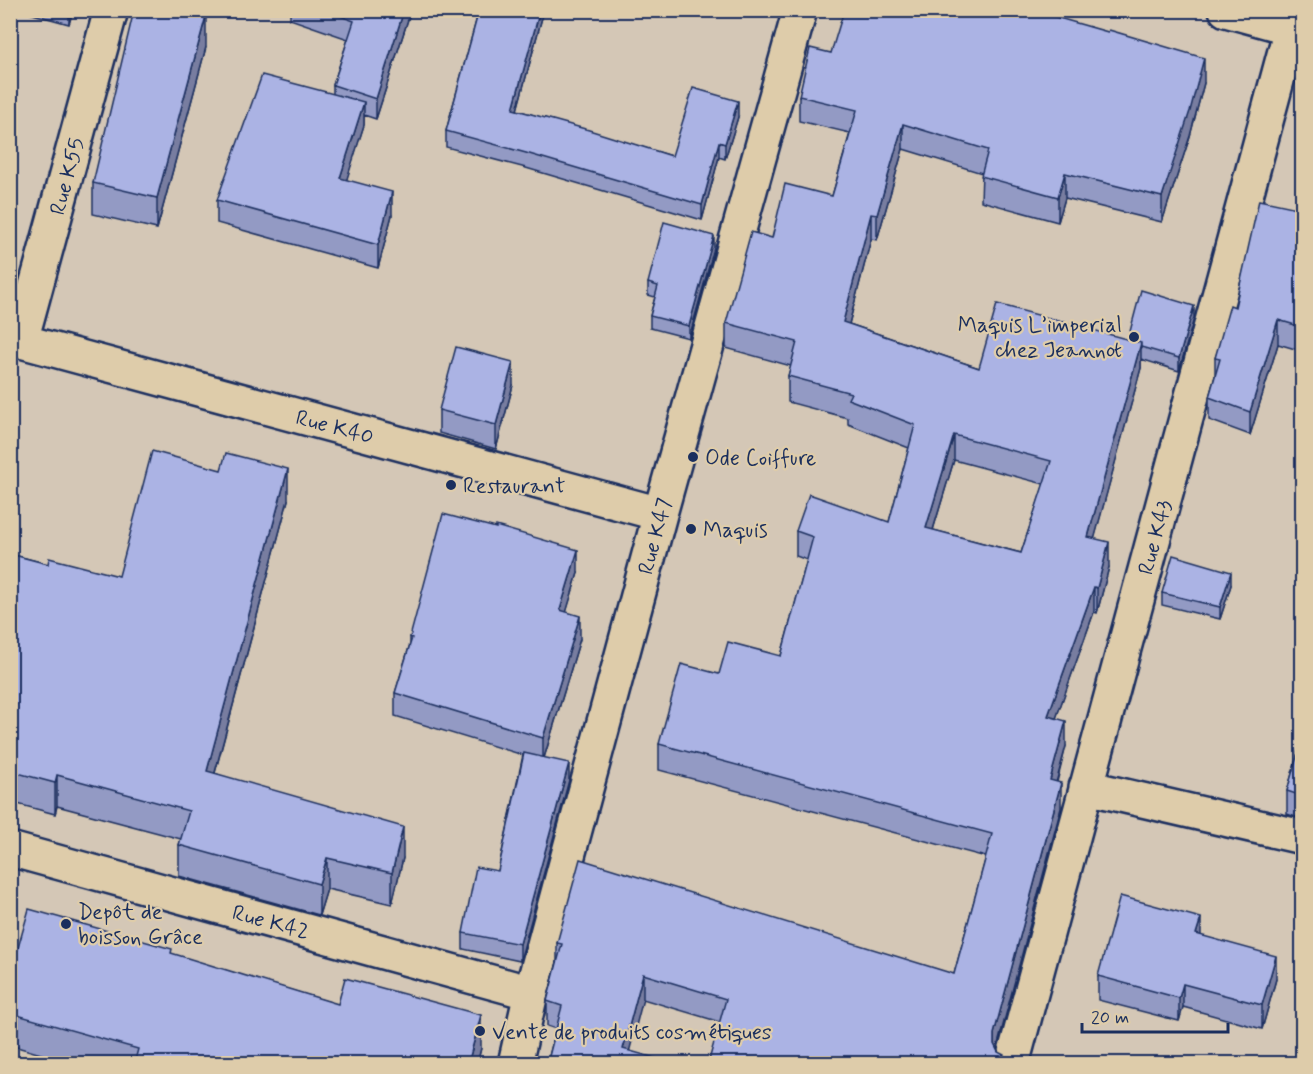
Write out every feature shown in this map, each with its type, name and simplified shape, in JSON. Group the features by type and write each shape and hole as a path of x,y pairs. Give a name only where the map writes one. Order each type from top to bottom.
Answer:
{"street":[{"name":"Rue K55","path":"16,339 111,10"},
{"name":"Rue K47","path":"515,1064 531,993 660,514 800,10"},
{"path":"1226,10 1297,23"},
{"name":"Rue K43","path":"1012,1064 1297,23"},
{"name":"Rue K40","path":"16,339 660,514"},
{"path":"1086,788 1302,837"},
{"name":"Rue K42","path":"10,849 531,993"}],"building":[{"path":"134,10 189,10 206,16 157,198 93,183"},
{"path":"324,10 404,10 376,99 333,85 354,21"},
{"path":"479,10 540,10 513,109 672,156 693,88 738,101 725,144 719,142 702,205 446,131"},
{"path":"844,10 1016,10 1026,13 1026,10 1031,10 1204,58 1190,111 1162,197 1065,173 1058,197 981,176 988,150 903,124 877,215 871,214 843,322 979,368 997,304 1141,343 1088,537 1109,542 1097,588 1094,587 1048,716 1066,721 1050,780 1061,783 994,1034 994,1044 998,1052 1004,1055 1002,1064 708,1064 726,999 643,974 623,1049 676,1064 547,1064 562,1006 547,1001 562,944 557,943 580,859 954,974 992,834 659,744 681,664 719,674 728,642 781,656 813,537 796,531 809,494 889,522 915,425 848,399 851,393 788,376 797,342 726,323 751,232 772,238 785,184 832,196 857,110 799,96 810,48 831,53","holes":["954,435 1051,461 1021,553 926,528"]},
{"path":"262,75 364,102 340,178 392,192 378,245 217,200"},
{"path":"1259,200 1302,209 1302,327 1278,320 1250,412 1209,397 1220,359 1215,358 1230,305 1235,307"},
{"path":"664,222 714,236 689,326 650,316 658,286 648,283"},
{"path":"1141,290 1194,306 1179,358 1141,347 1141,343 1128,339"},
{"path":"456,347 513,362 496,425 439,410"},
{"path":"152,451 221,470 226,453 288,469 207,771 403,827 392,873 327,858 319,884 179,845 189,811 57,775 55,783 10,771 10,554 48,564 49,558 119,576"},
{"path":"443,514 496,528 496,526 578,550 560,610 580,616 543,738 395,693 412,638 410,637"},
{"path":"1173,555 1231,572 1220,607 1162,593"},
{"path":"1302,739 1302,796 1287,791"},
{"path":"524,753 569,763 520,944 463,933 476,867 498,871"},
{"path":"1120,896 1201,918 1196,934 1276,956 1262,1005 1183,984 1179,998 1098,976"},
{"path":"29,909 172,949 171,953 338,1004 345,978 481,1015 468,1064 134,1064 138,1049 10,1013 10,976"}],"place":[{"name":"Maquis L’imperial chez Jeannot","path":"1134,337"},
{"name":"Ode Coiffure","path":"693,457"},
{"name":"Restaurant","path":"451,485"},
{"name":"Maquis","path":"691,529"},
{"name":"Depôt de boisson Grâce","path":"66,924"},
{"name":"Vente de produits cosmétiques","path":"480,1031"}]}
